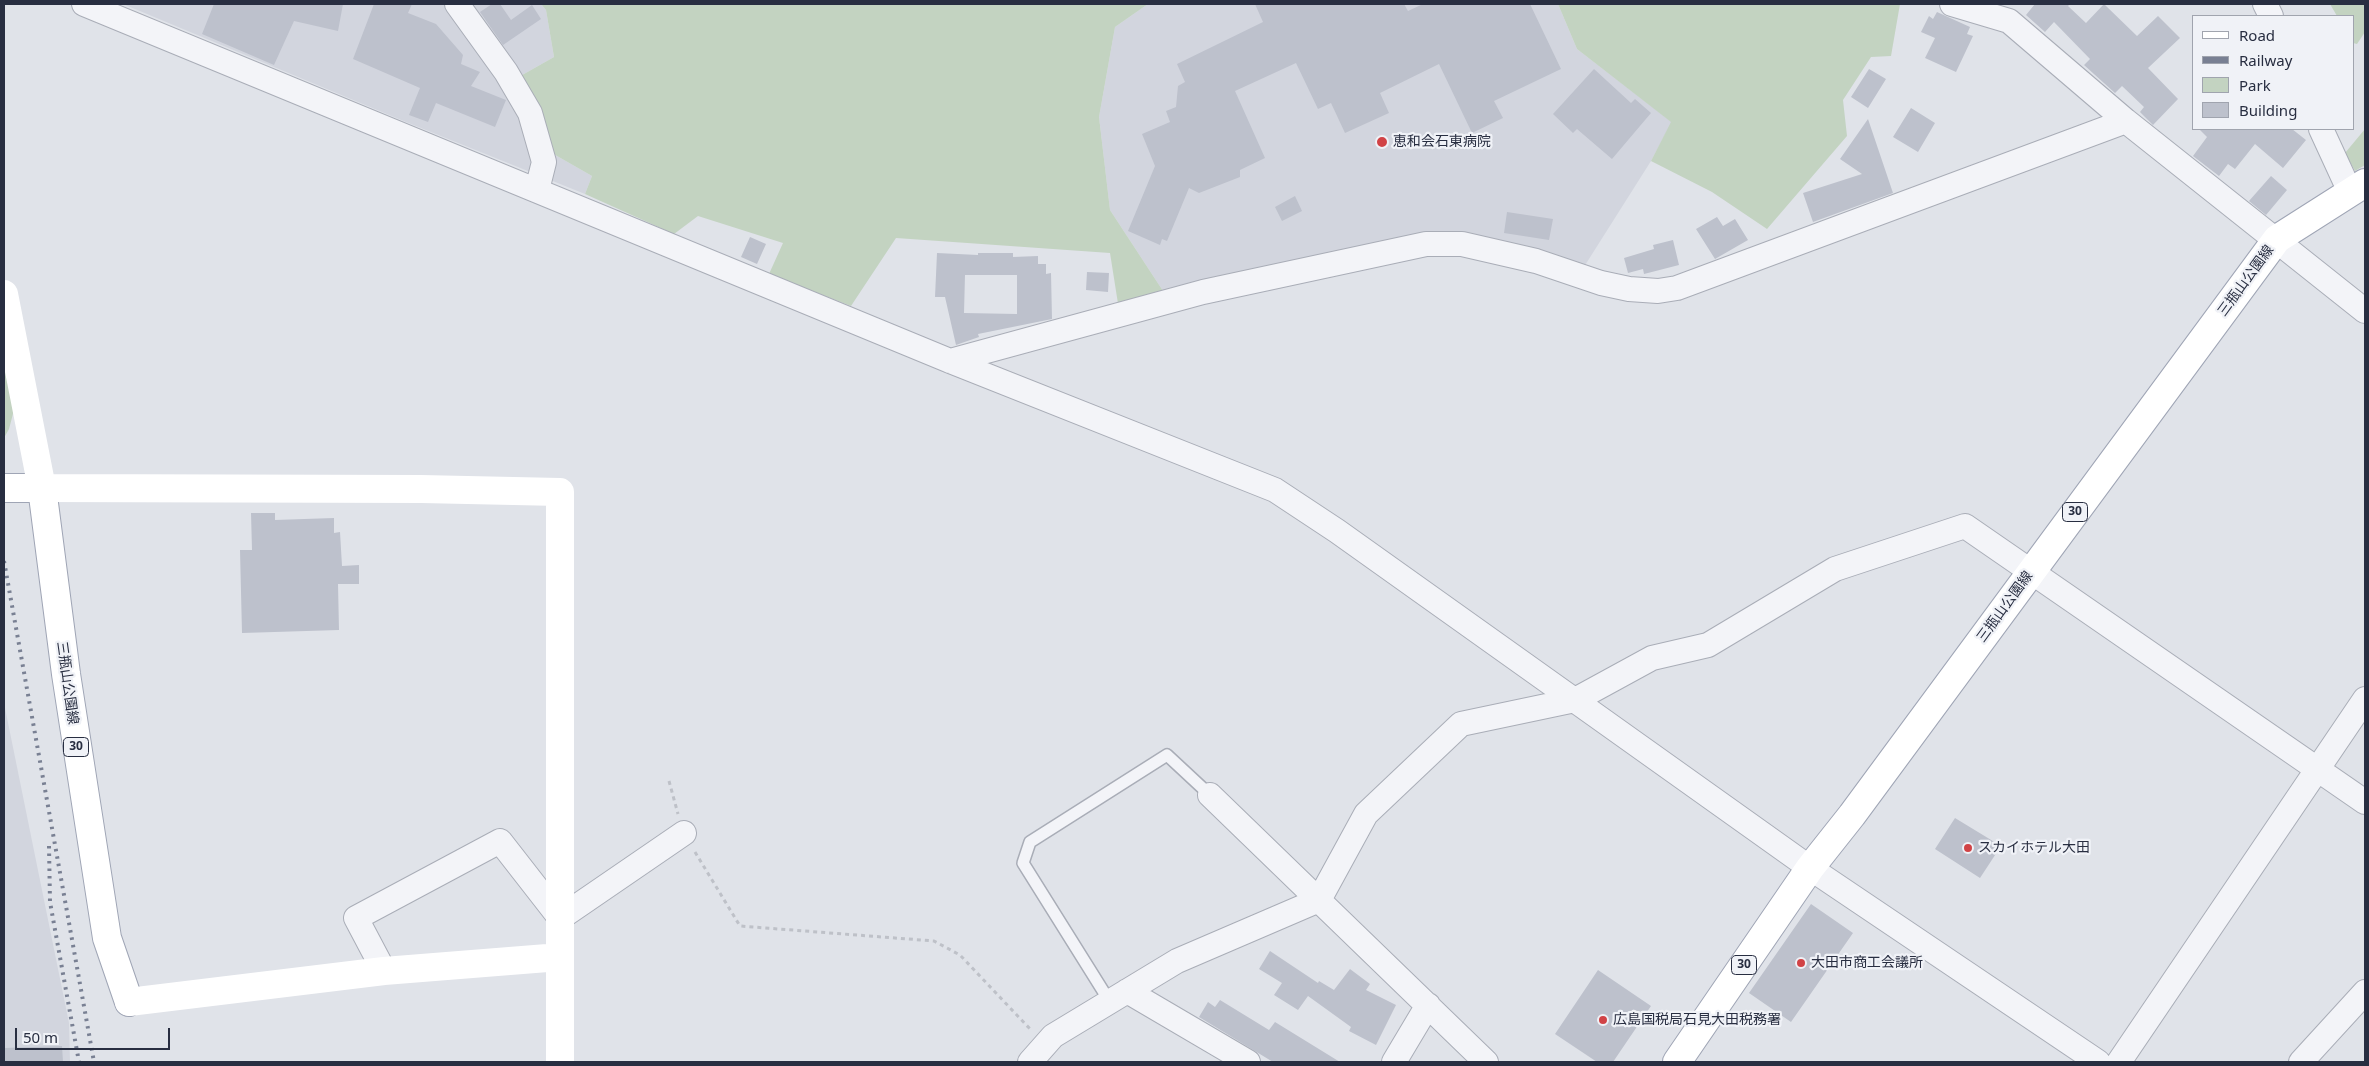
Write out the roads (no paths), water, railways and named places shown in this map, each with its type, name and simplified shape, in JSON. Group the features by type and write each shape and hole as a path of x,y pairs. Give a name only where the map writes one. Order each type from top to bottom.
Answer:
{"street":[{"path":"84,4 950,361 1275,490 1337,531 1810,868 2098,1062"},
{"path":"457,4 506,72 530,113 544,162 537,190"},
{"path":"1952,4 2009,21 2126,120 2365,311"},
{"path":"950,361 1203,292 1426,244 1471,246 1536,261 1600,283 1629,289 1658,291 1677,288 2126,120"},
{"path":"2323,130 2358,188"},
{"name":"三瓶山公園線","path":"1677,1062 1810,868 1852,815 2277,239 2358,188"},
{"name":"三瓶山公園線","path":"4,294 42,488 66,674 105,929 129,1002 384,971"},
{"path":"4,488 421,489 560,492 560,1062"},
{"path":"1037,1054 1053,1036 1177,961 1319,900 1366,814 1461,724 1575,700 1652,658 1708,645 1835,569 1965,526 2365,802"},
{"path":"2119,1062 2365,699"},
{"path":"1210,795 1486,1062"},
{"path":"560,918 684,833"},
{"path":"560,918 500,841 356,918 384,971 560,957"},
{"path":"2301,1062 2365,992"},
{"path":"1119,997 1248,1062"},
{"path":"1394,1062 1428,1005"}],"lane":[{"path":"1119,997 1023,863 1030,842 1167,755 1210,795"}],"railway":[{"path":"4,561 94,1062"},
{"path":"49,846 50,902 79,1062"}],"place":[{"name":"恵和会石東病院","path":"1382,142"},
{"name":"スカイホテル大田","path":"1968,848"},
{"name":"大田市商工会議所","path":"1801,963"},
{"name":"広島国税局石見大田税務署","path":"1603,1020"}]}
